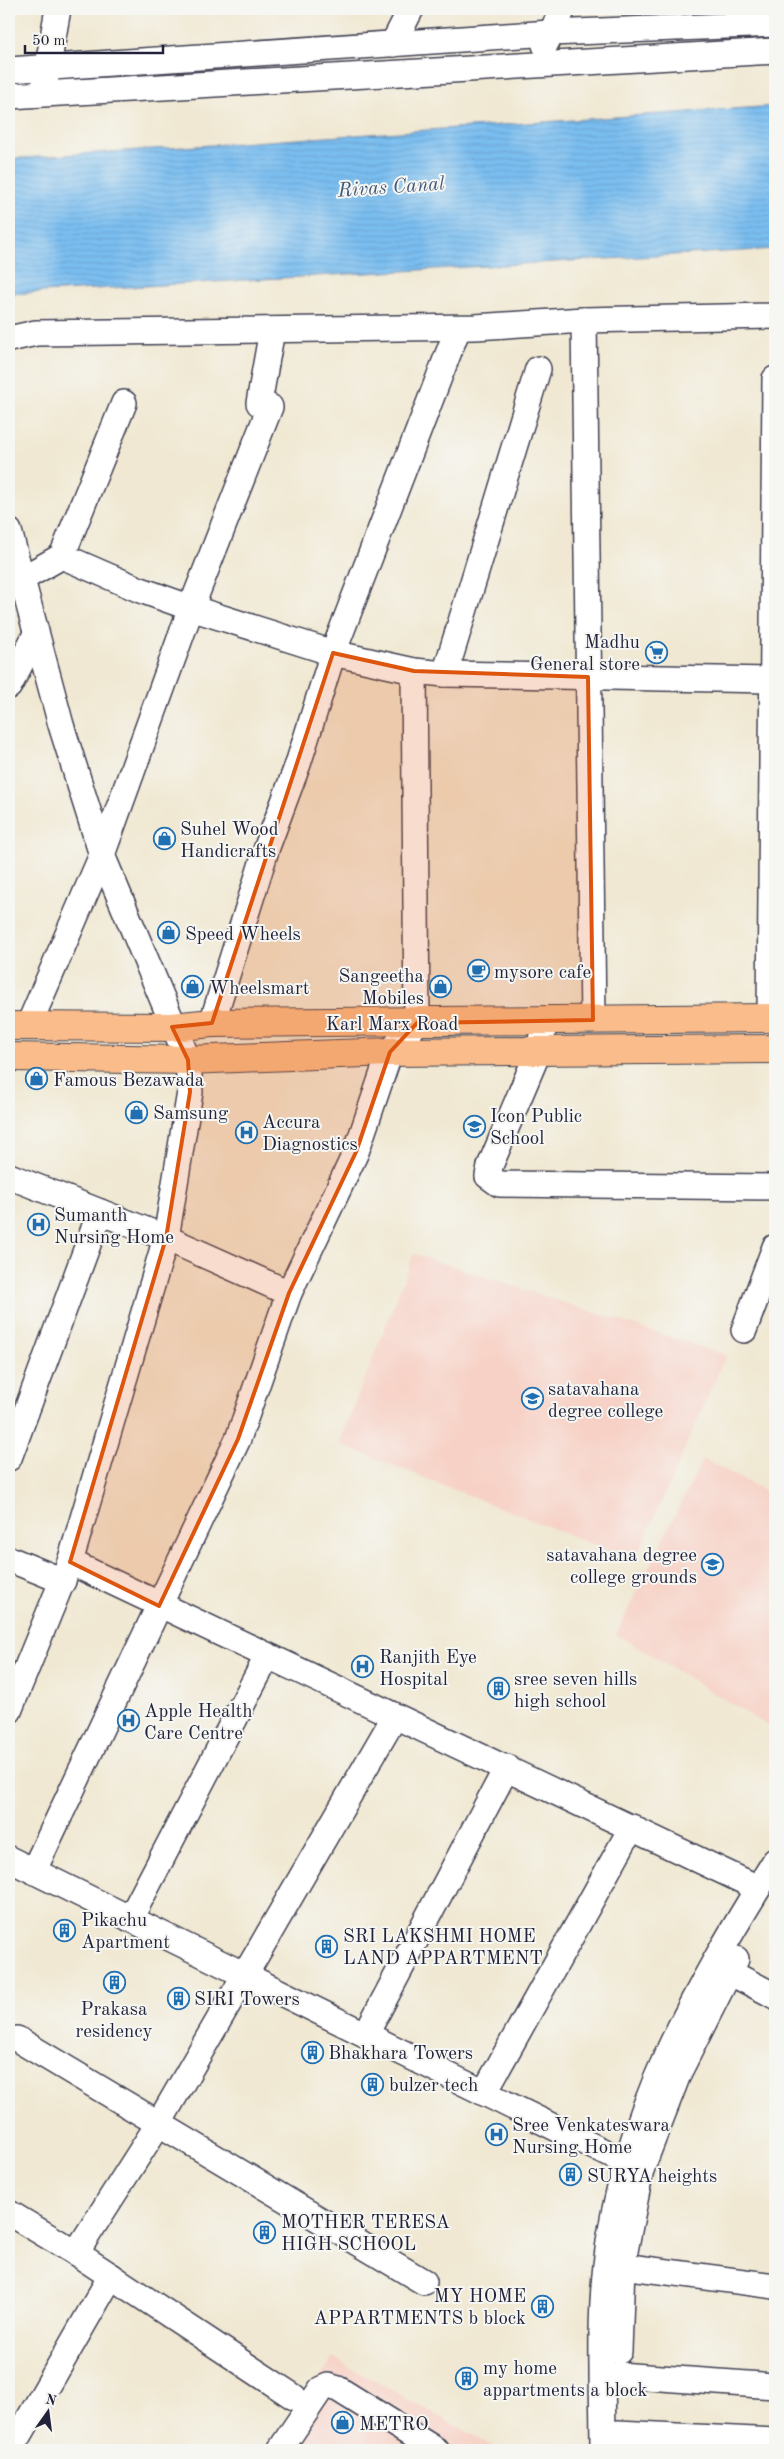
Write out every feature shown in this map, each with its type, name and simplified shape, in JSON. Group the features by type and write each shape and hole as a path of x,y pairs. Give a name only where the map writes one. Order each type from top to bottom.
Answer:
{"main road":[{"name":"Karl Marx Road","path":"18,1027 172,1027 212,1023 417,1023 773,1018"},
{"name":"Karl Marx Road","path":"9,1057 188,1060 390,1052 775,1050"}],"street":[{"path":"44,94 46,67 58,9"},
{"path":"394,44 411,9"},
{"path":"536,65 563,9"},
{"path":"9,70 550,33 725,18 775,24"},
{"path":"9,96 775,51"},
{"path":"9,339 36,333 458,328 584,320 775,316"},
{"path":"584,320 593,1020"},
{"path":"212,1023 267,847 298,764 333,653 458,328"},
{"path":"18,1027 102,855 264,405 272,330"},
{"path":"445,674 538,368"},
{"path":"773,1018 775,379"},
{"path":"20,580 62,556 124,403"},
{"path":"9,532 20,580 102,855 172,1027 188,1060 190,1092 166,1238 66,1572 9,1711"},
{"path":"62,556 138,589 191,608 333,653 414,671 445,674 774,680"},
{"path":"9,686 36,634"},
{"path":"34,1870 238,1438 289,1293 356,1152 390,1052 417,1023 414,671"},
{"path":"545,1021 539,1050 490,1166 488,1176 499,1184 775,1187"},
{"path":"9,1176 166,1238 289,1293"},
{"path":"9,1458 100,1212"},
{"path":"744,1330 775,1247"},
{"path":"9,1559 66,1572 159,1606 767,1890"},
{"path":"130,1920 268,1657"},
{"path":"76,2253 159,2123 395,1716"},
{"path":"366,2034 507,1767"},
{"path":"484,2093 632,1827"},
{"path":"9,1859 633,2167"},
{"path":"613,2444 603,2310 605,2266 633,2167 729,1972 767,1890 775,1861"},
{"path":"613,2444 618,2375 622,2266 641,2115 692,2002 767,1890"},
{"path":"729,1972 775,1996"},
{"path":"11,2041 159,2123 424,2282"},
{"path":"9,2213 76,2253 294,2397"},
{"path":"622,2266 775,2286"},
{"path":"11,2450 111,2276"},
{"path":"618,2375 775,2386"},
{"path":"280,2450 321,2390 328,2386 338,2389 436,2450"},
{"path":"613,2444 775,2441"}],"highlighted area":[{"path":"333,653 414,671 588,677 593,1020 417,1023 390,1052 356,1152 289,1293 238,1439 159,1606 70,1562 166,1238 190,1092 188,1060 172,1027 212,1023"}],"shaded area":[{"name":"satavahana degree college","path":"414,1254 726,1355 635,1561 339,1444"},
{"name":"satavahana degree college grounds","path":"703,1459 775,1496 775,1730 616,1634"},
{"path":"333,2358 500,2450 275,2450"}],"water":[{"name":"Rivas Canal","path":"775,106 775,249 9,294 9,159"}],"place":[{"name":"Madhu General store","path":"656,652"},
{"name":"Suhel Wood Handicrafts","path":"164,839"},
{"name":"Speed Wheels","path":"169,933"},
{"name":"mysore cafe","path":"478,971"},
{"name":"Sangeetha Mobiles","path":"440,986"},
{"name":"Wheelsmart","path":"193,987"},
{"name":"Famous Bezawada","path":"37,1079"},
{"name":"Samsung","path":"137,1112"},
{"name":"Icon Public School","path":"474,1126"},
{"name":"Accura Diagnostics","path":"246,1132"},
{"name":"Sumanth Nursing Home","path":"38,1225"},
{"name":"satavahana degree college","path":"532,1399"},
{"name":"satavahana degree college grounds","path":"713,1565"},
{"name":"Ranjith Eye Hospital","path":"363,1667"},
{"name":"sree seven hills high school","path":"498,1689"},
{"name":"Apple Health Care Centre","path":"128,1721"},
{"name":"Pikachu Apartment","path":"65,1930"},
{"name":"SRI LAKSHMI HOME LAND APPARTMENT","path":"327,1946"},
{"name":"Prakasa residency","path":"114,1982"},
{"name":"SIRI Towers","path":"178,1998"},
{"name":"Bhakhara Towers","path":"312,2052"},
{"name":"bulzer tech","path":"373,2084"},
{"name":"Sree Venkateswara Nursing Home","path":"496,2135"},
{"name":"SURYA heights","path":"571,2175"},
{"name":"MOTHER TERESA HIGH SCHOOL","path":"265,2232"},
{"name":"MY HOME APPARTMENTS b block","path":"542,2306"},
{"name":"my home appartments a block","path":"467,2378"},
{"name":"METRO","path":"343,2423"}]}
